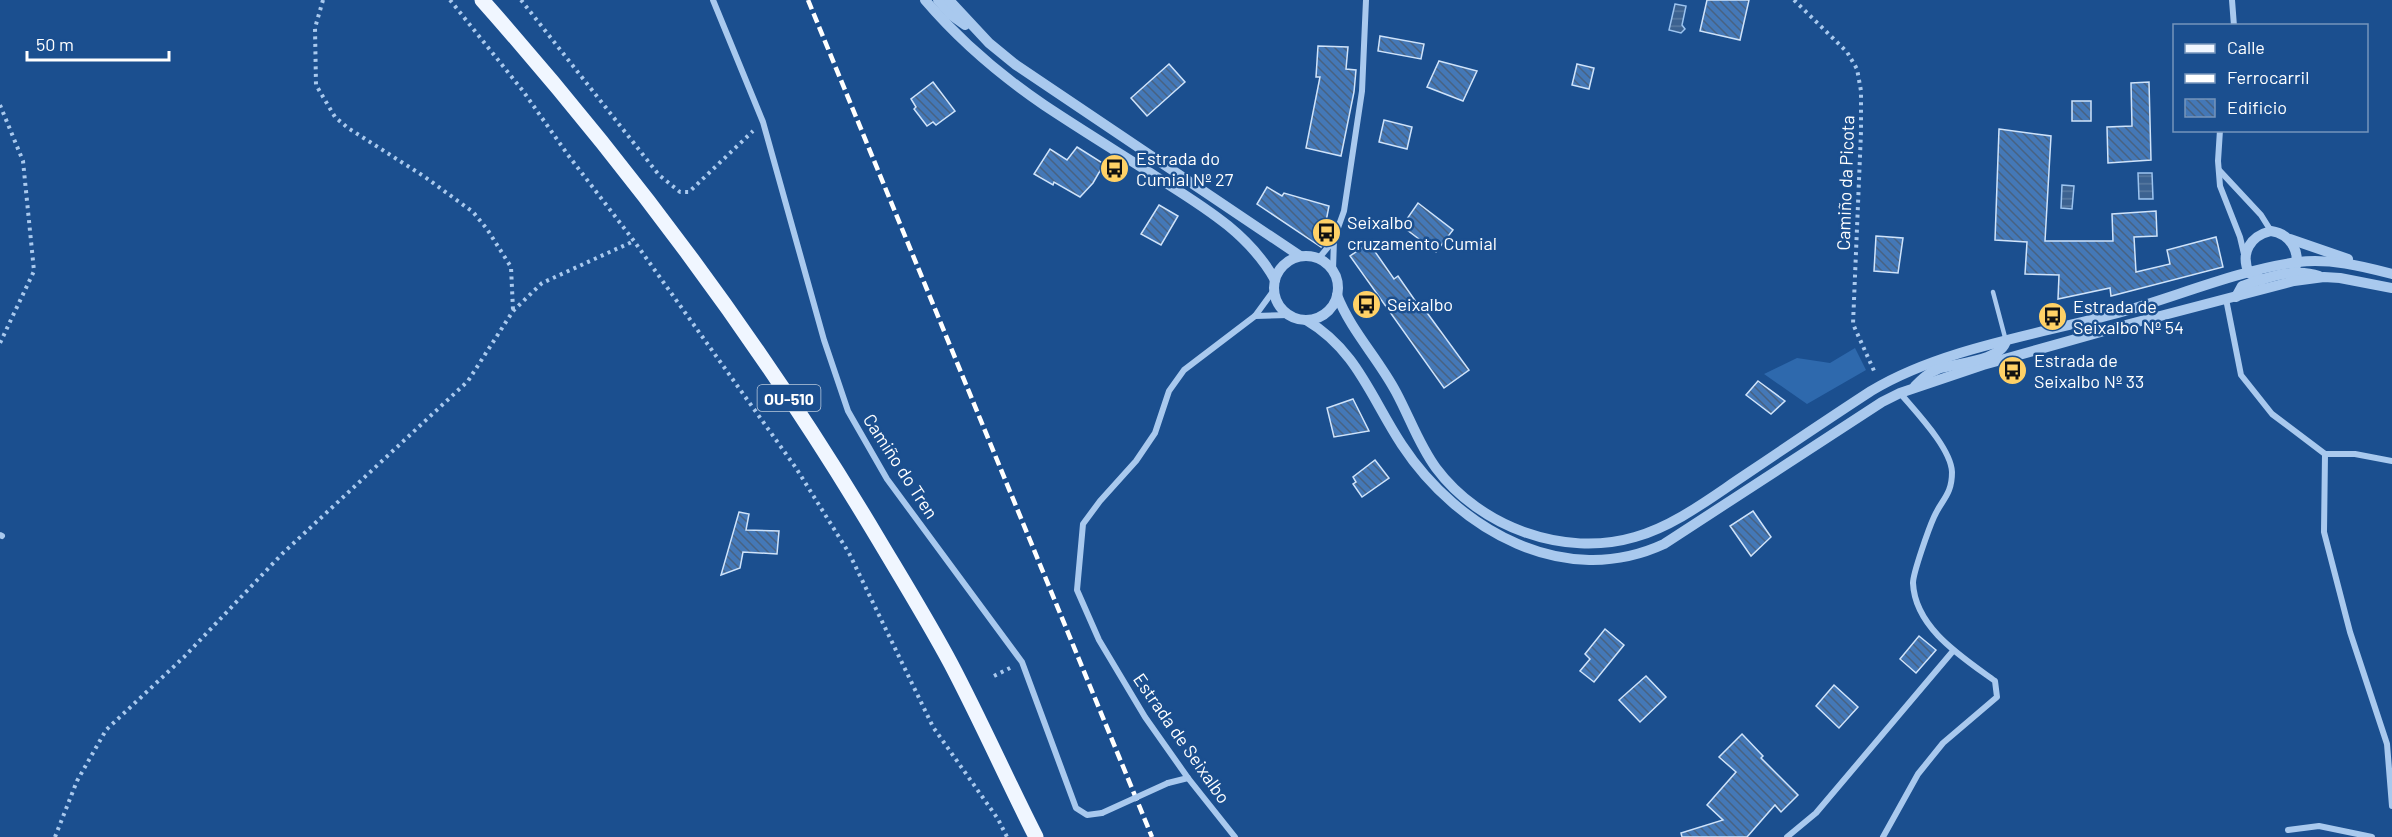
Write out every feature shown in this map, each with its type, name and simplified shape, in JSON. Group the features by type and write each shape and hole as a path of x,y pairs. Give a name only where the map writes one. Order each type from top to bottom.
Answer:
{"main road":[{"name":"OU-510","path":"482,0 632,178 727,307 804,420 865,517 951,664 1036,837"}],"street":[{"name":"Camiño do Tren","path":"713,0 763,122 824,340 848,411 887,478 1022,662 1076,808 1086,815 1102,813 1168,783 1188,778"},
{"path":"925,0 969,47 1009,81 1228,226 1253,248 1274,285 1276,300 1289,315"},
{"path":"938,0 951,15 1049,88 1300,256 1319,258 1334,270"},
{"path":"949,0 989,43"},
{"path":"1319,258 1334,239 1344,212 1362,91 1366,0"},
{"path":"2232,0 2234,24"},
{"path":"2220,132 2220,186 2240,237 2249,273 2262,280"},
{"path":"2219,171 2261,214 2271,231 2376,270"},
{"path":"2244,257 2255,238 2271,231"},
{"path":"1306,320 1325,314 1332,307 1337,295 1334,239"},
{"path":"2290,239 2294,246 2295,267"},
{"path":"1255,316 1284,264 1300,256"},
{"path":"2392,274 2318,260 2242,286 2231,298 2241,375 2272,414 2325,454 2355,454 2392,461"},
{"path":"1337,295 1350,323 1392,386 1425,451 1448,483 1478,508 1511,528 1552,540 1573,542 1620,541 1655,530 1696,508 1887,381 1928,364 2249,273 2295,267 2324,277 2354,280 2392,288"},
{"path":"1255,316 1289,315 1306,320 1342,347 1402,445 1422,473 1469,518 1517,544 1546,553 1575,559 1613,560 1644,553 1664,544 1820,442 1900,393 1983,365 2100,332 2294,281 2324,277"},
{"name":"Estrada de Seixalbo","path":"1235,837 1188,778 1139,707 1099,640 1077,590 1083,524 1136,461 1155,433 1169,391 1184,370 1211,347 1255,316"},
{"path":"1913,388 1925,376 1938,369 1996,354 2004,347 2006,341"},
{"path":"1883,837 1918,774 1943,743 1997,697 1995,681 1953,651 1921,614 1913,582 1934,517 1949,494 1952,470 1936,435 1900,393"},
{"path":"2325,454 2324,532 2350,632 2387,744 2392,806"},
{"path":"1787,837 1816,813 1953,651"},
{"path":"2288,830 2319,826 2372,837"}],"lane":[{"path":"1993,292 2006,341"}],"path":[{"path":"323,0 315,28 316,85 334,117 425,177 473,212 487,229 511,267 513,311"},
{"path":"450,0 505,67 568,155 634,241 796,468 849,553 933,727 998,819 1007,837"},
{"path":"521,0 659,175 680,192 688,192 763,122"},
{"name":"Camiño da Picota","path":"1794,0 1847,52 1857,69 1861,91 1861,132 1852,324 1875,376 1886,371"},
{"path":"0,105 23,161 34,271 0,343"},
{"path":"55,837 77,781 106,730 184,657 282,554 468,381 513,311 542,283 634,241"},
{"path":"994,676 1022,662"}],"shaded area":[{"path":"1675,4 1686,6 1682,25 1685,29 1681,33 1669,30"},
{"path":"2138,173 2152,173 2153,199 2139,199"},
{"path":"2062,185 2074,186 2072,209 2061,208"},
{"path":"1855,348 1866,370 1807,404 1764,374 1797,358 1830,363"}],"building":[{"path":"1707,0 1749,0 1740,40 1700,31"},
{"path":"1380,36 1424,44 1421,59 1378,51"},
{"path":"1318,46 1348,47 1346,69 1356,70 1354,92 1341,156 1306,148 1320,77 1316,77"},
{"path":"1439,61 1477,71 1463,101 1427,87"},
{"path":"1169,64 1185,82 1147,116 1131,98"},
{"path":"1577,64 1594,68 1589,89 1572,85"},
{"path":"933,82 955,111 936,125 933,122 927,126 914,109 916,107 911,99"},
{"path":"2149,82 2151,160 2108,163 2107,127 2132,126 2131,83"},
{"path":"2072,101 2091,101 2091,121 2072,121"},
{"path":"1384,120 1412,127 1407,149 1379,142"},
{"path":"1999,129 2051,136 2045,241 2113,241 2112,214 2156,211 2157,236 2134,237 2136,272 2170,264 2167,250 2216,237 2223,267 2111,296 2110,288 2058,299 2059,275 2025,274 2027,242 1995,240"},
{"path":"1077,147 1104,164 1093,183 1080,197 1034,174 1050,149 1067,160"},
{"path":"1267,187 1282,196 1284,193 1329,206 1321,247 1257,204"},
{"path":"1418,203 1453,230 1436,252 1402,226"},
{"path":"1159,205 1178,216 1161,245 1141,234"},
{"path":"1876,236 1903,238 1898,273 1874,271"},
{"path":"1369,243 1394,279 1398,276 1469,370 1444,388 1350,256"},
{"path":"1758,381 1785,401 1771,414 1746,395"},
{"path":"1353,399 1369,431 1334,437 1327,408"},
{"path":"1375,460 1389,478 1362,497 1353,484 1356,482 1353,477"},
{"path":"1753,511 1771,537 1751,556 1730,526"},
{"path":"739,512 749,514 746,530 779,531 777,554 743,552 740,568 721,575"},
{"path":"1605,629 1624,645 1594,682 1580,671 1590,659 1585,654"},
{"path":"1919,636 1936,650 1916,673 1900,659"},
{"path":"1646,676 1666,697 1640,722 1619,700"},
{"path":"1834,685 1858,707 1839,728 1816,706"},
{"path":"1742,734 1763,756 1761,758 1798,795 1781,812 1775,805 1747,837 1682,837 1681,833 1723,820 1707,805 1736,772 1719,757"}],"railway":[{"path":"808,0 1152,837"}],"place":[{"name":"Estrada do Cumial Nº 27","path":"1115,168"},
{"name":"Seixalbo cruzamento Cumial","path":"1326,232"},
{"name":"Seixalbo","path":"1366,304"},
{"name":"Estrada de Seixalbo Nº 54","path":"2052,316"},
{"name":"Estrada de Seixalbo Nº 33","path":"2013,370"}]}
